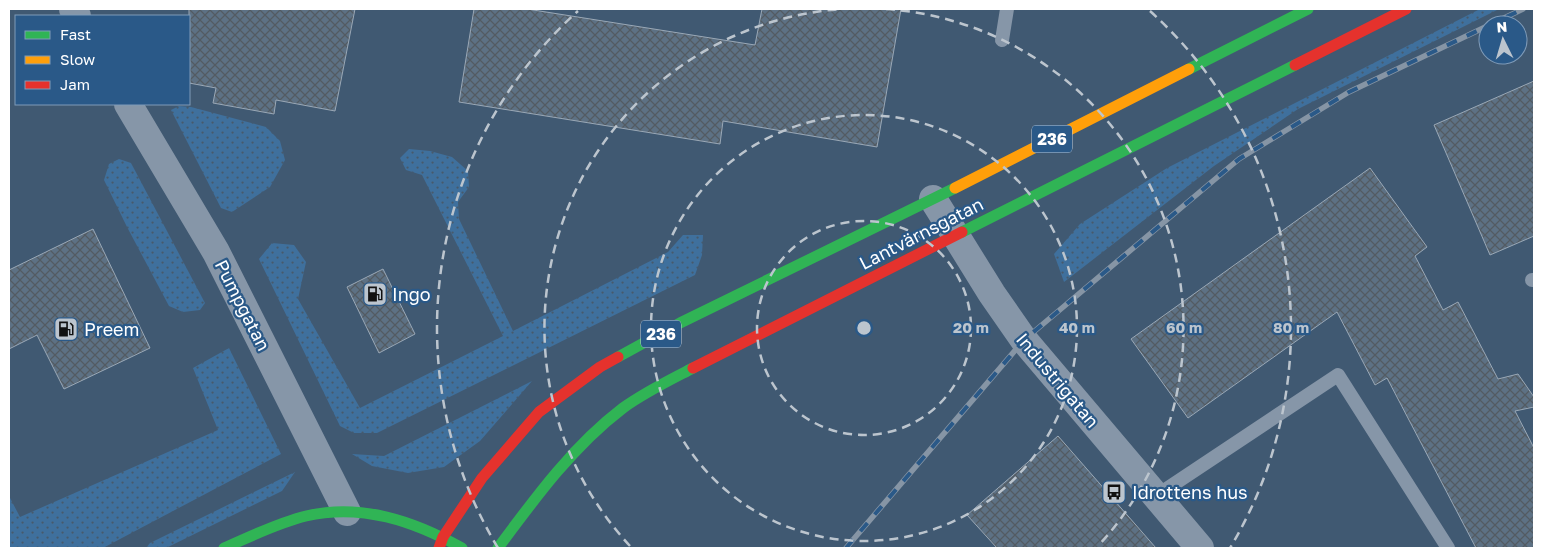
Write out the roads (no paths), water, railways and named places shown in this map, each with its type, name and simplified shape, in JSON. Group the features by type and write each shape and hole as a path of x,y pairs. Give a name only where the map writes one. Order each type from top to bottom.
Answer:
{"main road":[{"name":"Lantvärnsgatan","path":"441,543 482,478 539,412 600,367 680,323 932,199 1308,9"},
{"name":"Lantvärnsgatan","path":"498,548 538,494 583,443 624,408 692,368 1406,9"},
{"path":"224,548 305,516 347,512 380,515 402,520 441,543 462,548"}],"street":[{"name":"Pumpgatan","path":"129,105 216,252 347,512"},
{"name":"Industrigatan","path":"932,199 992,294 1024,340 1200,548"}],"lane":[{"path":"1002,40 1007,9"},
{"path":"1156,496 1338,375 1448,548"}],"railway":[{"path":"846,548 1024,340 1239,159 1349,92 1523,9"}],"place":[{"name":"Ingo","path":"375,294"},
{"name":"Preem","path":"66,329"},
{"name":"Idrottens hus","path":"1114,492"}]}
